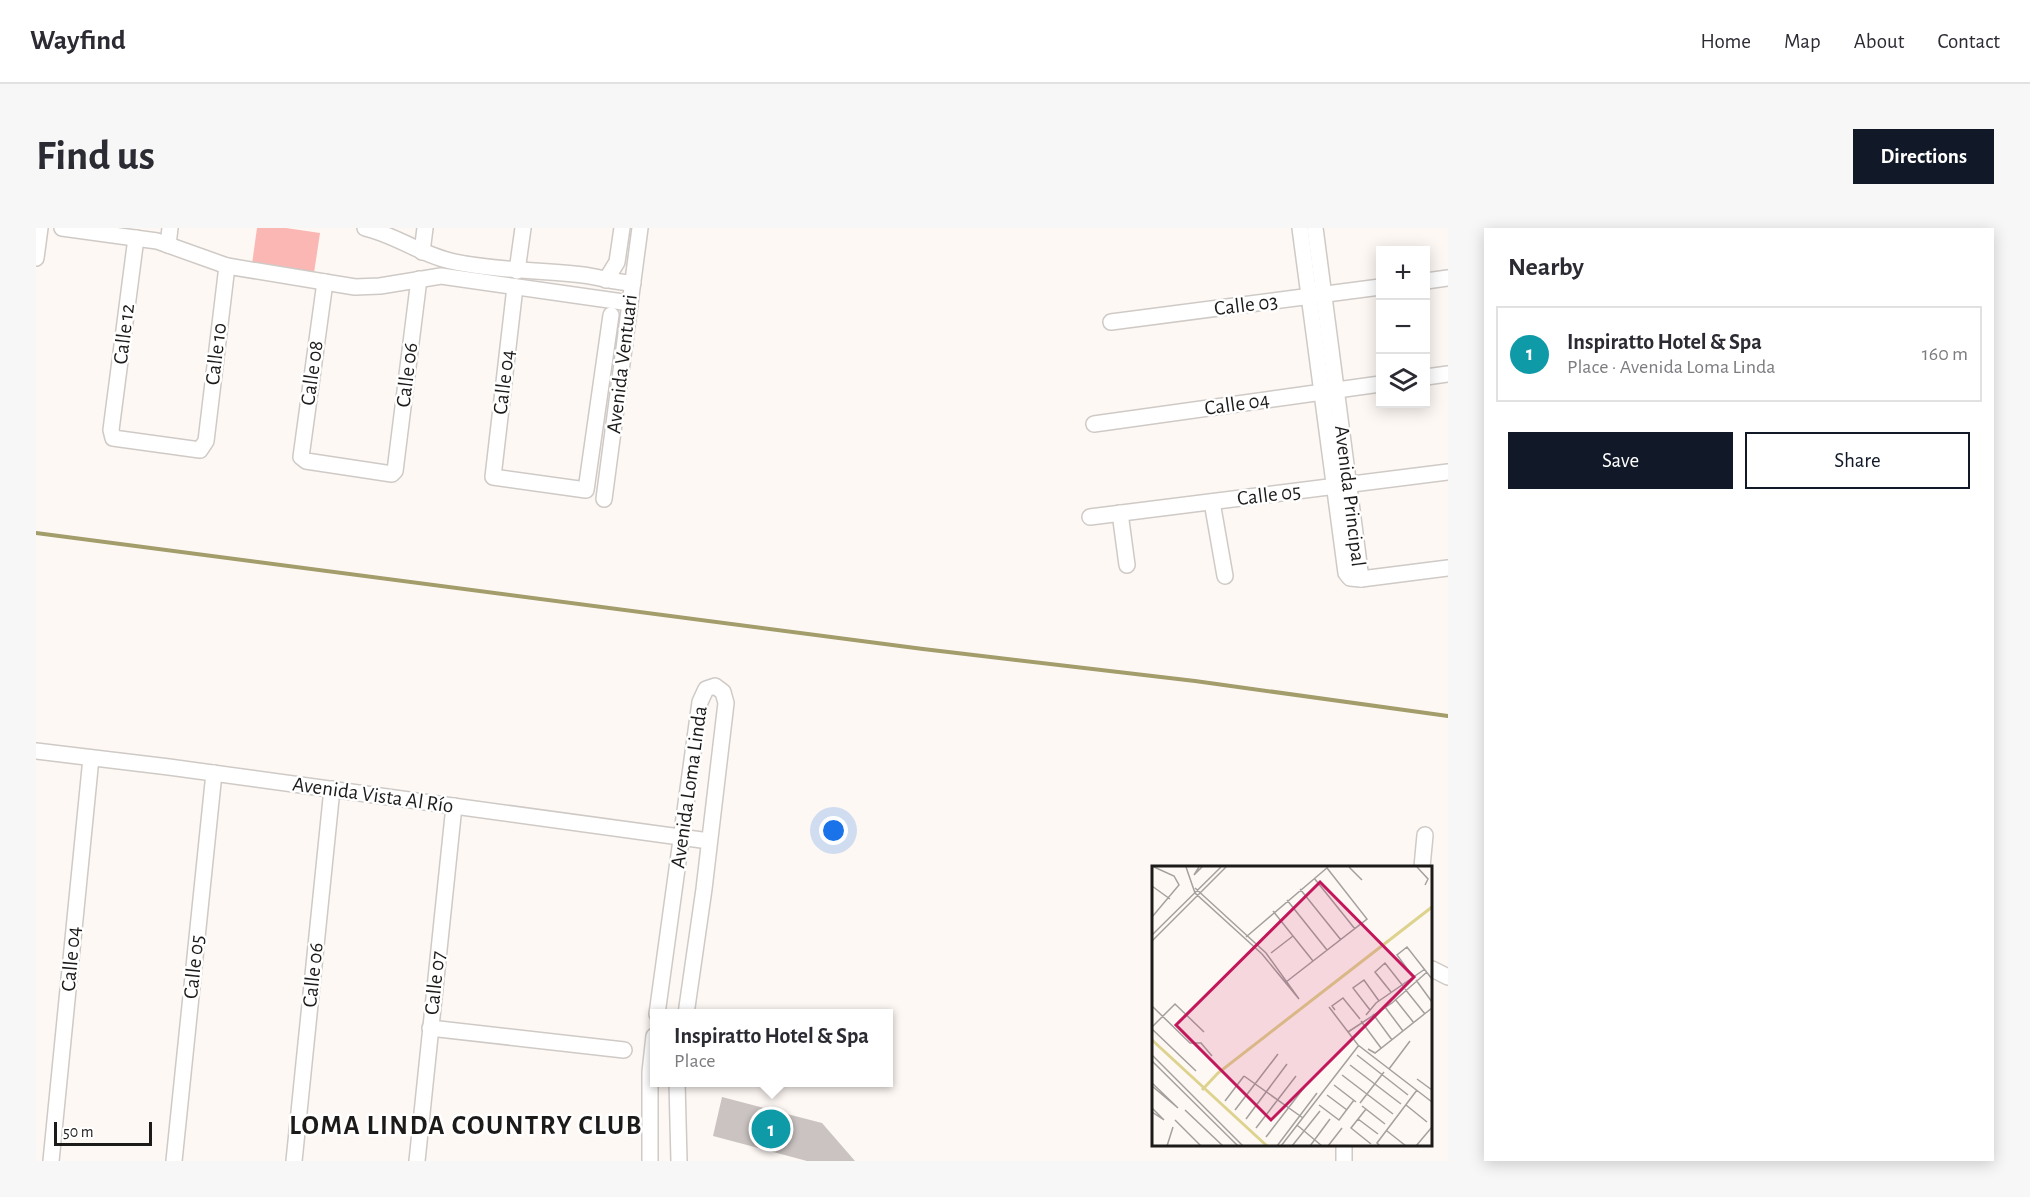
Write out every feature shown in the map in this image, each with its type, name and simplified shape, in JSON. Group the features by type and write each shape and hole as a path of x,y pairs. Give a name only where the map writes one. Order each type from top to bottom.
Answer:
{"street":[{"path":"36,258 40,228"},
{"path":"62,228 157,241 227,266 365,288 419,279 454,270 584,275 633,283"},
{"path":"168,244 170,228"},
{"path":"365,228 388,234 454,270 515,287 630,303"},
{"path":"422,252 425,228"},
{"path":"517,271 524,228"},
{"path":"606,280 617,262 622,228"},
{"name":"Avenida Ventuari","path":"604,499 640,228"},
{"name":"Avenida Principal","path":"1300,228 1316,296 1329,391 1341,486 1346,573 1350,578 1361,579 1448,568"},
{"name":"Avenida Principal","path":"1315,228 1316,296"},
{"name":"Calle 12","path":"136,238 111,430 113,438 200,450 206,441"},
{"name":"Calle 10","path":"206,441 227,266"},
{"path":"1430,280 1448,278"},
{"name":"Calle 06","path":"306,461 392,474 395,471 419,279"},
{"name":"Calle 08","path":"306,461 301,457 325,282"},
{"name":"Calle 04","path":"515,287 493,477 586,490 611,315"},
{"name":"Calle 03","path":"1111,322 1376,288"},
{"path":"1430,377 1448,374"},
{"name":"Calle 04","path":"1094,424 1376,385"},
{"name":"Calle 05","path":"1089,517 1448,472"},
{"path":"1212,502 1224,576"},
{"path":"1120,513 1127,565"},
{"name":"Avenida Loma Linda","path":"658,1009 700,699 706,689 715,686 723,692 726,703 687,1009"},
{"name":"Avenida Vista Al Río","path":"36,751 710,841"},
{"name":"Calle 04","path":"51,1161 91,758"},
{"name":"Calle 05","path":"174,1161 214,773"},
{"name":"Calle 06","path":"294,1161 332,789"},
{"name":"Calle 07","path":"417,1161 454,806"},
{"path":"1422,866 1425,835"},
{"path":"1433,970 1448,977"},
{"path":"430,1028 624,1050"},
{"path":"650,1080 651,1161"},
{"path":"677,1087 679,1161"}],"shaded area":[{"path":"257,228 286,228 320,233 314,273 252,264"}],"building":[{"path":"722,1097 822,1123 855,1161 807,1161 713,1136"}],"waterway":[{"path":"36,533 923,649 1195,681 1448,716"}],"place":[{"name":"Inspiratto Hotel & Spa","path":"771,1129"}],"district":[{"name":"LOMA LINDA COUNTRY CLUB","path":"466,1125"}]}
